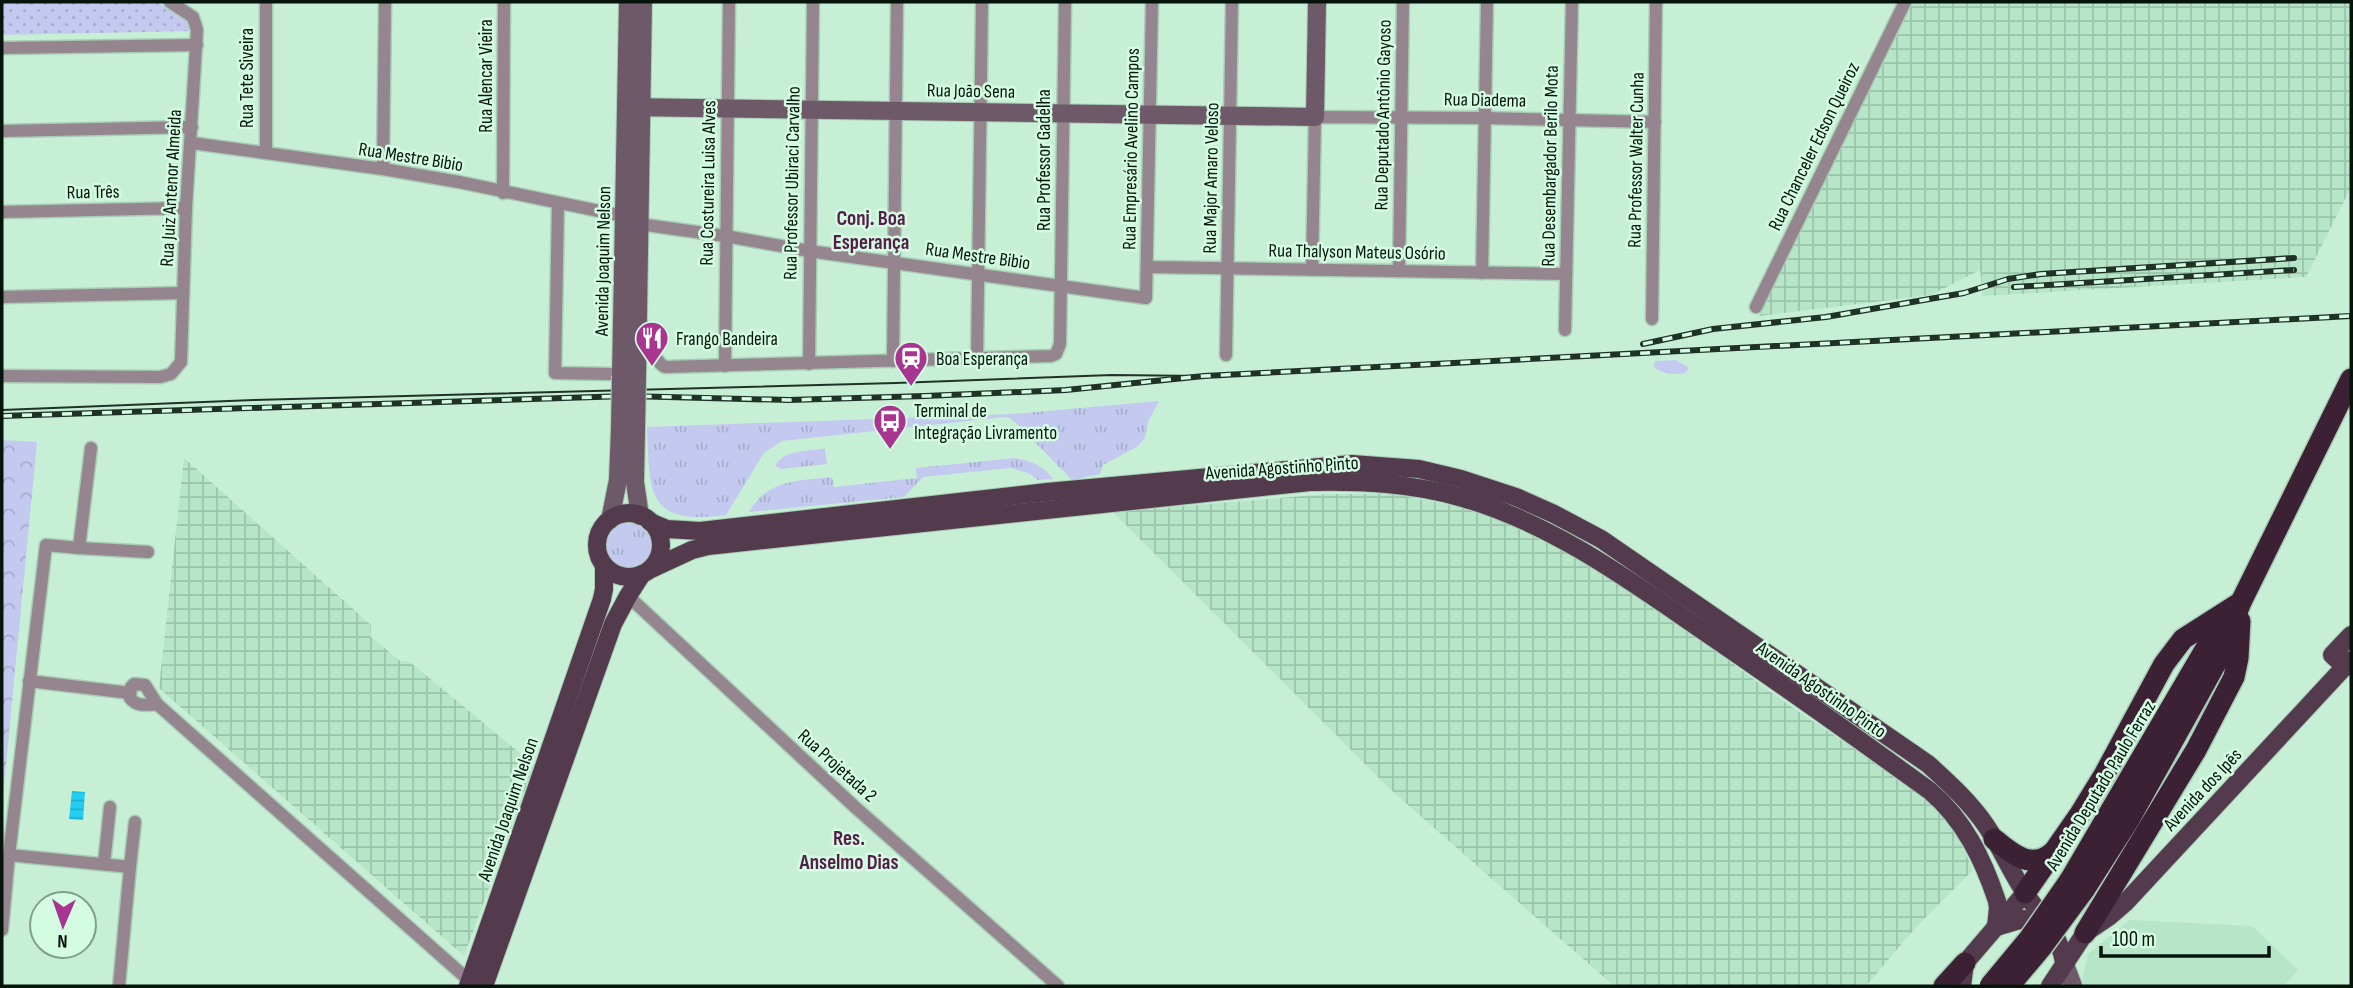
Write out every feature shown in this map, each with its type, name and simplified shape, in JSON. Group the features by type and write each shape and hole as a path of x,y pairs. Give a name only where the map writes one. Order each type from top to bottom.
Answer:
{"highway":[{"name":"Avenida Deputado Paulo Ferraz","path":"1990,986 2077,885 2130,818 2220,656 2241,602 2351,379"},
{"path":"2025,893 2104,775 2164,664 2183,639 2241,602"},
{"path":"2085,933 2189,762 2234,677 2238,658 2241,602"},
{"path":"1994,839 2012,854 2029,861 2039,861 2055,851"},
{"name":"Avenida Deputado Paulo Ferraz","path":"2009,986 2041,948 2077,885"},
{"path":"1944,986 1965,963"}],"main road":[{"name":"Avenida Joaquim Nelson","path":"628,2 634,107"},
{"name":"Avenida Joaquim Nelson","path":"643,2 634,107 623,375 635,482 645,519"},
{"path":"1315,117 1317,2"},
{"name":"Rua João Sena","path":"634,107 1315,117"},
{"name":"Avenida Joaquim Nelson","path":"623,375 638,331 631,220"},
{"name":"Avenida Joaquim Nelson","path":"610,520 628,429"},
{"name":"Avenida Agostinho Pinto","path":"645,519 667,529 700,531 1041,493 1332,465 1393,466 1461,479 1517,497 1554,513 1601,539 1928,764 1967,802 1994,839 2025,893 2053,929 2064,962"},
{"name":"Avenida Agostinho Pinto","path":"647,572 692,550 708,546 1310,482 1396,484 1463,498 1543,530 1615,570 1930,791 1953,812 1981,861 1997,901 1996,927"},
{"path":"630,514 645,519 657,530 661,550 658,560 647,572 632,577 611,572 604,565 597,546 603,527 620,515 630,514"},
{"name":"Avenida Joaquim Nelson","path":"474,985 601,599 604,589 604,565"},
{"name":"Avenida Joaquim Nelson","path":"474,985 613,624 628,596 647,572"},
{"name":"Avenida dos Ipês","path":"2050,986 2085,933 2125,903 2349,667 2332,655 2351,635"},
{"path":"1962,986 1965,963 2025,893"},
{"path":"1996,927 2023,919 2046,921"},
{"path":"2064,962 2073,986"}],"street":[{"name":"Rua Juiz Antenor Almeida","path":"2,376 160,377 171,374 181,362 186,208 197,30 193,17 170,2"},
{"name":"Rua Tete Siveira","path":"266,2 266,153"},
{"path":"383,169 385,2"},
{"name":"Rua Alencar Vieira","path":"503,193 504,2"},
{"name":"Rua Costureira Luisa Alves","path":"725,366 729,2"},
{"name":"Rua Professor Ubiraci Carvalho","path":"809,364 813,2"},
{"path":"893,361 897,2"},
{"path":"638,331 648,342 657,362 665,367 977,358 982,2"},
{"name":"Rua Professor Gadelha","path":"977,358 1051,356 1056,354 1060,344 1065,2"},
{"name":"Rua Empresário Avelino Campos","path":"1146,298 1152,2"},
{"name":"Rua Major Amaro Veloso","path":"1226,355 1232,2"},
{"name":"Rua Deputado Antônio Gayoso","path":"1399,271 1403,2"},
{"path":"1482,272 1488,2"},
{"name":"Rua Desembargador Berilo Mota","path":"1565,330 1572,2"},
{"name":"Rua Professor Walter Cunha","path":"1652,320 1656,2"},
{"name":"Rua Chanceler Edson Queiroz","path":"1756,307 1905,2"},
{"path":"2,48 197,45"},
{"path":"1312,270 1315,117"},
{"name":"Rua Diadema","path":"1315,117 1655,122"},
{"path":"2,131 192,127"},
{"name":"Rua Mestre Bibio","path":"192,143 383,169 631,220 809,251 1146,298"},
{"path":"558,204 555,373 623,375"},
{"name":"Rua Três","path":"2,212 186,208"},
{"name":"Rua Thalyson Mateus Osório","path":"1147,267 1566,274"},
{"path":"2,297 183,293"},
{"path":"79,548 92,447"},
{"path":"2,930 46,545 148,552"},
{"name":"Rua Projetada 2","path":"628,596 856,808 1058,986"},
{"path":"29,681 130,693 134,684 145,685 157,704 474,985"},
{"path":"104,864 110,807"},
{"path":"119,986 135,822"},
{"path":"9,855 130,867"}],"shaded area":[{"path":"1913,2 2351,2 2351,187 2306,277 1983,296 1980,270 1931,295 1759,316"},
{"path":"184,458 371,625 370,636 400,661 410,662 534,765 464,956 159,688"},
{"path":"1327,494 1394,494 1465,508 1506,523 1616,577 1783,701 1896,777 1950,819 1973,870 1916,927 1866,986 1614,986 1391,790 1113,512"},
{"path":"2130,920 2252,926 2298,970 2284,986 2085,986 2082,980 2088,954"}],"green space":[{"path":"2,2 156,2 185,19 192,31 2,35"},
{"path":"1675,360 1687,366 1685,373 1668,373 1654,367 1655,361"},
{"path":"1159,401 1148,422 1145,438 1137,447 1103,465 1100,474 1072,480 1019,426 1005,417 782,441 764,453 726,515 699,517 680,515 666,509 657,500 649,470 647,427 1013,414"},
{"path":"2,440 37,442 2,807"},
{"path":"825,449 827,464 781,469 775,466 784,456"},
{"path":"1015,458 1036,464 1053,479 1038,480 1028,473 1011,468 923,477 904,497 749,512 765,493 796,481 832,477 834,487 917,478 916,468"},
{"path":"629,518 648,526 656,545 648,564 629,572 610,564 602,545 610,526"}],"water":[{"path":"72,791 85,792 83,820 69,819"}],"tram line":[{"path":"2,410 1112,375 1204,376"}],"railway":[{"path":"1643,344 1713,329 1826,317 1964,293 2008,279 2041,274 2294,258"},
{"path":"2014,287 2294,270"},
{"path":"2,416 627,396 789,400 1066,390 1204,376 2351,316"}],"place":[{"name":"Frango Bandeira","path":"652,368"},
{"name":"Boa Esperança","path":"911,388"},
{"name":"Terminal de Integração Livramento","path":"890,451"}],"district":[{"name":"Conj. Boa Esperança","path":"871,230"},
{"name":"Res. Anselmo Dias","path":"849,850"}]}
